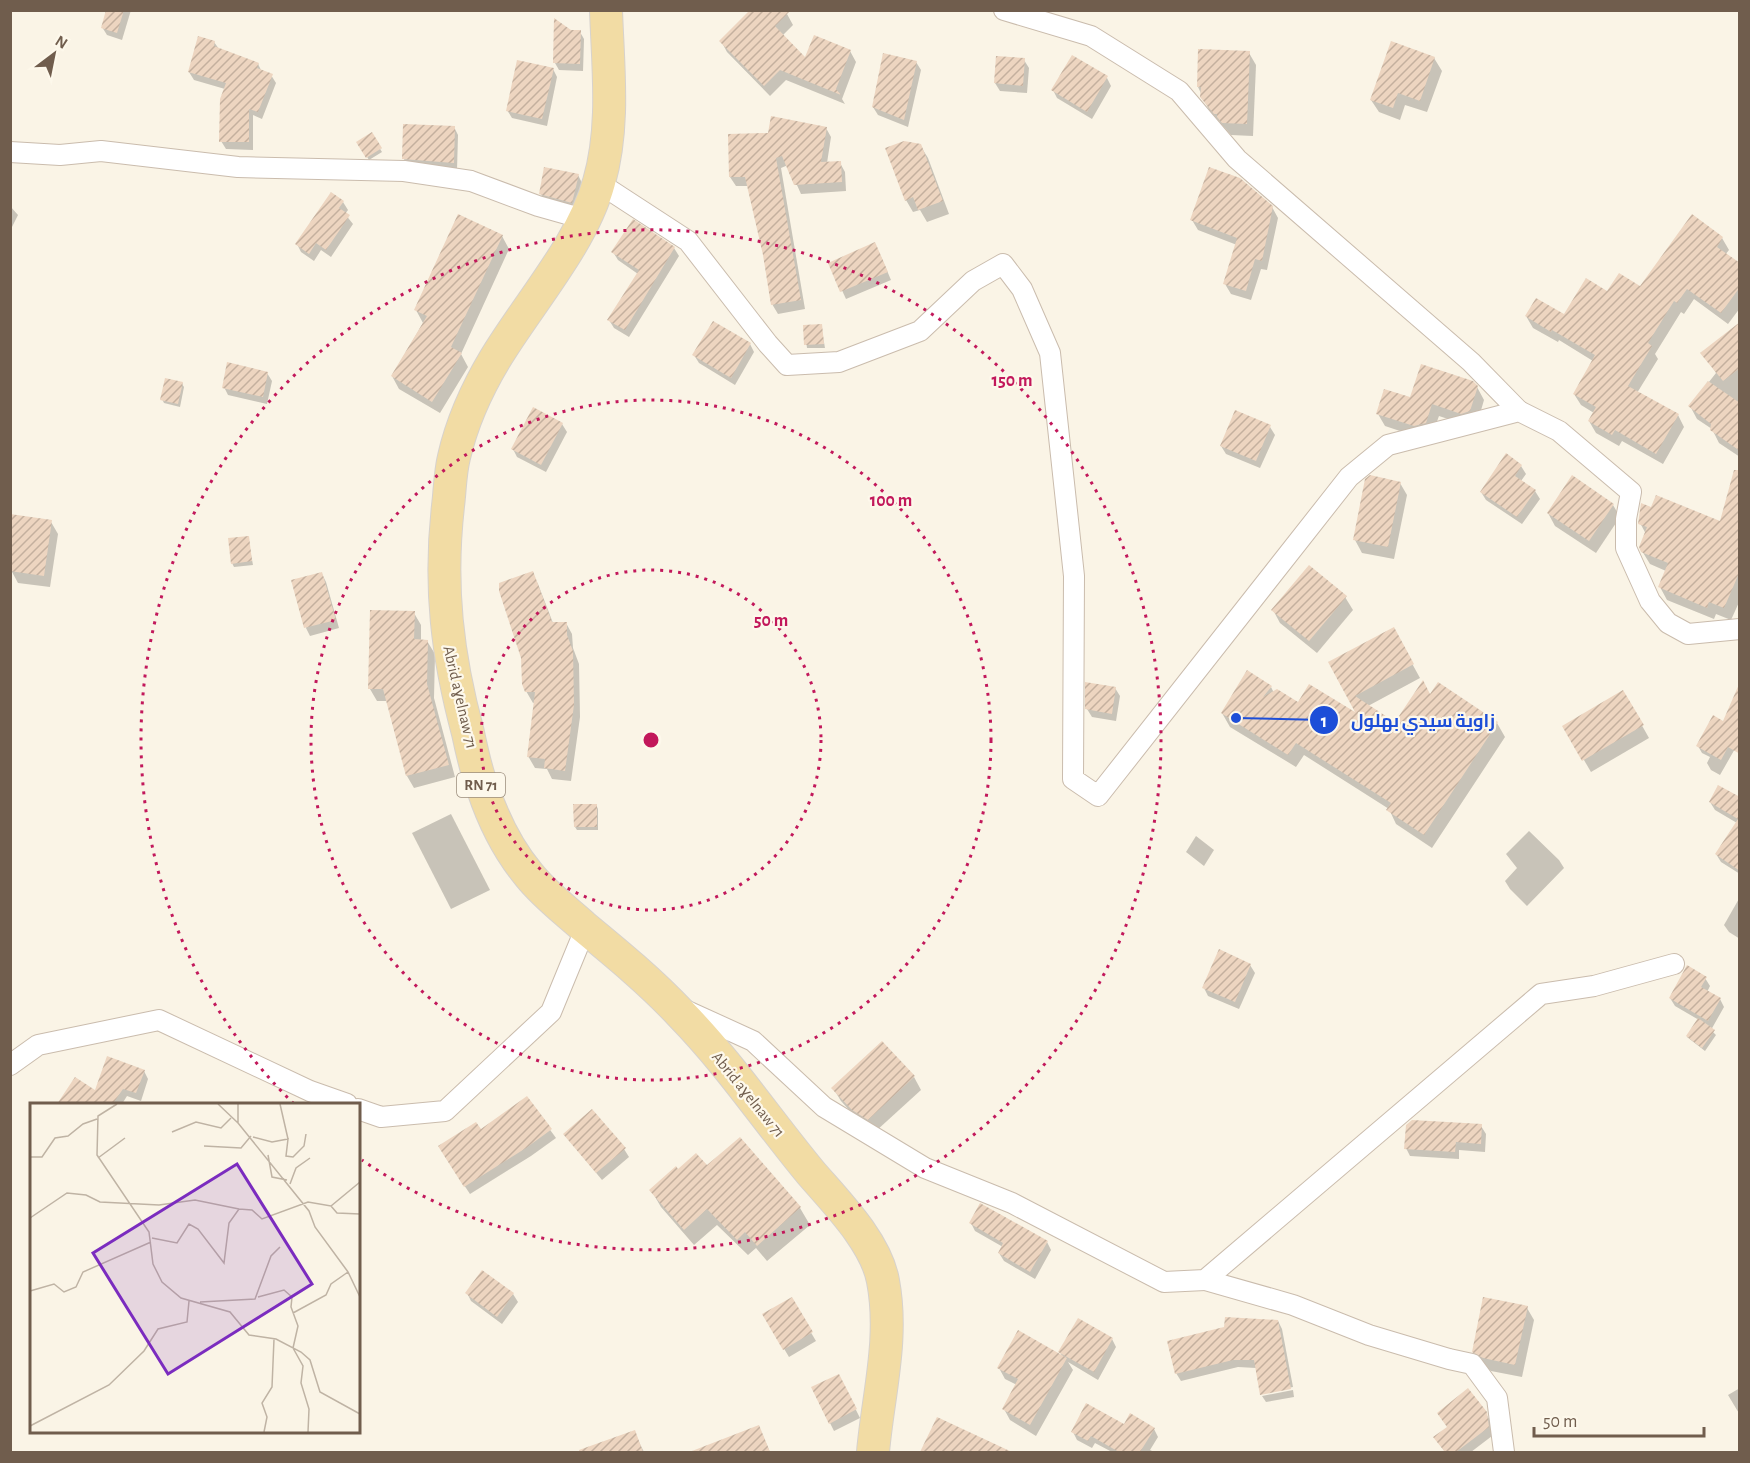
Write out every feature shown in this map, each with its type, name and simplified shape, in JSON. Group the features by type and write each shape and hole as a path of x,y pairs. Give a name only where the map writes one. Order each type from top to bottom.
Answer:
{"main road":[{"name":"Abrid aɣelnaw 71","path":"606,10 610,115 607,148 599,183 584,219 493,363 469,410 453,460 443,548 446,629 458,696 482,788 507,844 526,872 549,897 672,1004 751,1094 855,1227 875,1258 883,1276 888,1331 873,1452"}],"street":[{"path":"1004,10 1091,36 1179,91 1237,159 1471,362 1519,411 1559,431 1631,492 1626,519 1626,548 1650,601 1668,623 1688,634 1740,629"},
{"path":"10,152 60,155 101,152 238,167 404,171 471,181 538,206 584,219"},
{"path":"599,183 688,241 768,344 788,365 839,362 920,331 973,281 1003,264 1022,290 1050,353 1074,576 1072,778 1098,796 1349,477 1388,445 1519,411"},
{"path":"360,1110 381,1117 446,1111 551,1012 586,927"},
{"path":"1205,1280 1541,994 1594,986 1674,964"},
{"path":"672,1004 753,1041 824,1107 925,1168 1012,1203 1164,1282 1205,1280 1293,1305 1369,1335 1472,1364 1497,1398 1504,1452"},
{"path":"10,1065 38,1045 159,1020 310,1091 344,1103"}],"building":[{"path":"106,10 124,10 117,33 101,28"},
{"path":"750,10 791,10 775,26 805,57 814,35 851,50 836,89 841,95 780,70 764,86 719,41"},
{"path":"554,18 571,30 581,30 580,64 553,63"},
{"path":"198,36 215,41 214,46 259,63 257,68 273,74 258,112 249,109 249,142 219,142 220,99 226,83 188,72"},
{"path":"1391,41 1435,57 1420,101 1398,93 1393,108 1370,100"},
{"path":"1198,49 1250,51 1247,124 1222,123 1217,114 1214,114 1200,97 1201,87 1197,87"},
{"path":"883,53 917,61 904,120 872,107"},
{"path":"1072,55 1108,76 1087,112 1051,90"},
{"path":"996,56 1025,58 1023,86 994,83"},
{"path":"517,60 554,68 542,119 506,111"},
{"path":"771,116 827,127 821,162 841,161 842,182 794,185 782,156 776,158 801,300 771,305 763,255 745,177 729,177 728,134 768,133"},
{"path":"403,124 455,126 454,163 402,159"},
{"path":"372,132 382,148 366,158 356,142"},
{"path":"904,141 921,144 943,201 918,210 913,197 905,201 885,148"},
{"path":"544,167 579,174 572,203 539,194"},
{"path":"1209,167 1240,178 1273,206 1262,261 1255,259 1246,291 1223,284 1237,238 1190,220"},
{"path":"331,192 344,201 339,208 350,215 326,250 316,243 309,254 295,244"},
{"path":"458,214 503,235 451,347 462,353 432,402 391,376 427,316 414,310"},
{"path":"1692,214 1723,237 1717,247 1740,263 1740,287 1721,313 1687,289 1677,303 1674,301 1648,343 1652,346 1628,386 1679,414 1656,454 1615,430 1612,435 1588,421 1596,407 1573,394 1595,355 1525,316 1536,298 1564,314 1586,278 1607,291 1619,273 1640,286"},
{"path":"633,219 675,247 625,330 607,320 639,270 611,252"},
{"path":"875,242 888,272 840,292 828,263"},
{"path":"713,321 751,343 731,378 692,355"},
{"path":"1740,322 1740,368 1723,381 1700,353"},
{"path":"822,324 824,344 804,345 803,325"},
{"path":"227,362 268,372 263,397 222,388"},
{"path":"1421,364 1473,381 1478,386 1470,411 1461,414 1432,404 1426,423 1414,426 1376,414 1384,389 1410,397"},
{"path":"165,378 183,382 178,404 160,400"},
{"path":"1708,381 1740,403 1740,451 1710,430 1711,424 1688,406"},
{"path":"533,407 563,423 541,465 511,449"},
{"path":"1235,410 1271,425 1256,461 1220,446"},
{"path":"1506,453 1522,465 1515,476 1536,490 1517,517 1480,492"},
{"path":"1734,470 1740,470 1740,571 1724,608 1709,602 1707,608 1658,587 1668,563 1641,552 1639,547 1647,527 1638,524 1641,503 1651,507 1656,495 1720,521"},
{"path":"1370,475 1401,482 1388,547 1353,540 1365,479"},
{"path":"1572,475 1614,504 1589,541 1547,513"},
{"path":"10,514 52,520 44,576 10,571"},
{"path":"249,536 252,561 231,564 228,538"},
{"path":"1309,565 1347,596 1309,641 1271,610"},
{"path":"533,571 552,622 567,622 567,635 573,651 574,705 565,771 544,768 545,759 527,757 535,692 525,692 522,684 521,658 499,591 499,583"},
{"path":"322,572 336,620 304,628 291,580"},
{"path":"370,610 415,611 414,639 428,640 427,684 449,765 406,776 383,689 368,689"},
{"path":"1394,627 1414,664 1355,696 1395,722 1423,680 1430,694 1438,682 1498,722 1424,835 1386,810 1391,803 1296,743 1288,755 1221,713 1247,670 1272,686 1263,697 1277,689 1298,702 1309,684 1355,712 1328,662"},
{"path":"1085,682 1116,687 1112,714 1085,709"},
{"path":"1740,682 1740,754 1728,747 1721,760 1696,746 1713,715 1723,721"},
{"path":"1623,690 1644,725 1582,761 1562,726"},
{"path":"1718,785 1740,797 1740,871 1715,854 1738,819 1709,802"},
{"path":"573,804 597,804 597,827 574,827"},
{"path":"1219,949 1251,964 1235,1002 1202,988"},
{"path":"1687,965 1707,977 1701,987 1721,998 1708,1021 1669,998"},
{"path":"1698,1018 1715,1030 1702,1048 1686,1036"},
{"path":"882,1041 915,1076 868,1120 852,1110 831,1088"},
{"path":"107,1056 145,1070 136,1093 123,1089 116,1103 58,1103 75,1077 95,1090"},
{"path":"527,1096 552,1129 464,1187 438,1146 476,1122 481,1129"},
{"path":"592,1109 626,1148 596,1173 563,1134"},
{"path":"1412,1120 1482,1124 1481,1144 1456,1142 1455,1152 1404,1149 1406,1125"},
{"path":"740,1137 801,1207 757,1246 745,1232 737,1240 707,1209 684,1230 649,1190 676,1166 678,1169 696,1153 707,1165"},
{"path":"980,1203 1048,1241 1030,1272 998,1253 1003,1243 969,1223"},
{"path":"482,1270 514,1293 497,1317 465,1293"},
{"path":"792,1297 813,1332 783,1350 762,1314"},
{"path":"1483,1297 1528,1306 1515,1365 1483,1358 1472,1352"},
{"path":"1225,1317 1278,1320 1291,1389 1260,1395 1254,1360 1233,1360 1175,1374 1167,1341 1224,1327"},
{"path":"1078,1318 1113,1338 1094,1372 1058,1352"},
{"path":"1018,1330 1067,1358 1030,1425 1002,1409 1018,1379 997,1368"},
{"path":"839,1374 857,1409 829,1424 811,1387"},
{"path":"1468,1388 1487,1412 1489,1427 1456,1452 1445,1452 1433,1437 1447,1427 1437,1413"},
{"path":"1086,1403 1124,1424 1130,1413 1155,1428 1140,1452 1119,1452 1091,1436 1088,1441 1071,1432"},
{"path":"937,1417 1012,1452 920,1452"},
{"path":"759,1425 770,1452 692,1452 692,1451"},
{"path":"635,1430 643,1452 579,1452 579,1450"}],"place":[{"name":"زاوية سيدي بهلول","path":"1236,718"}]}
